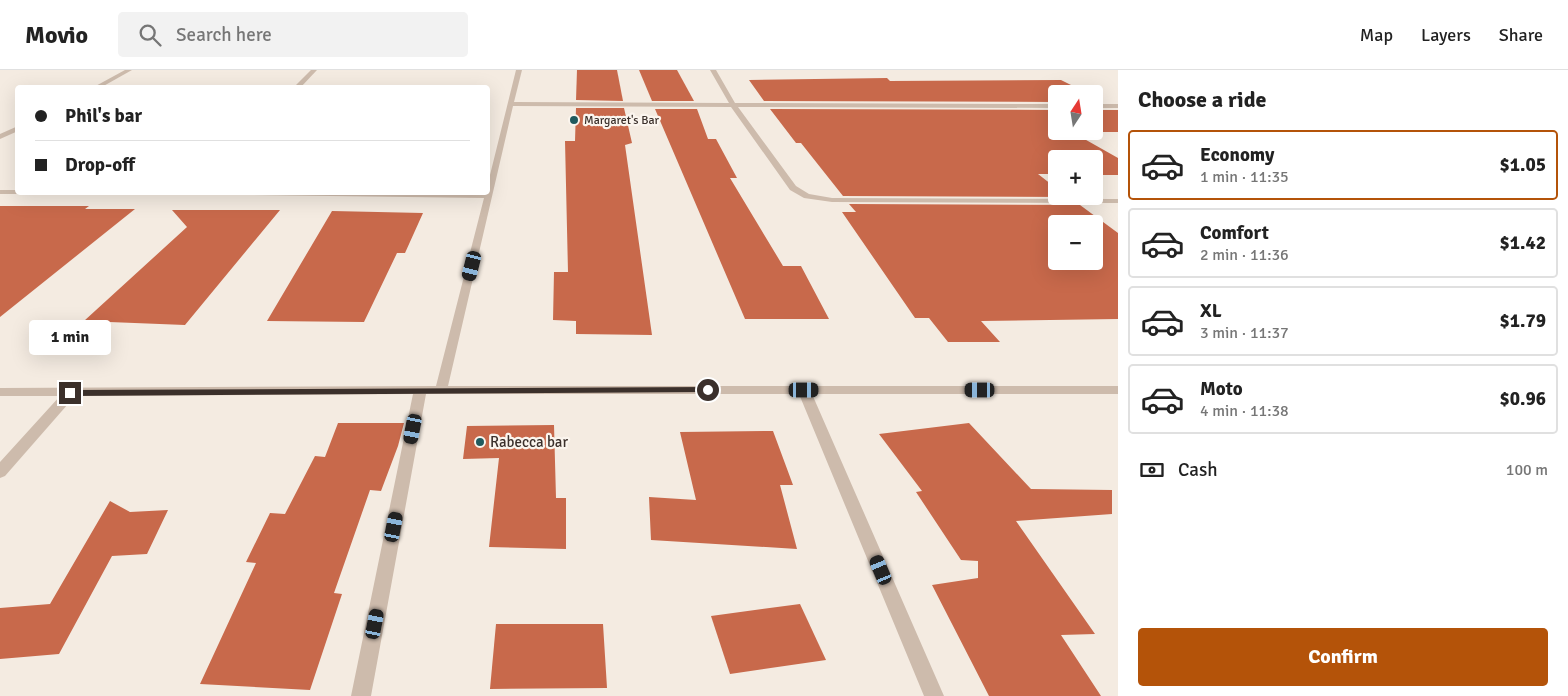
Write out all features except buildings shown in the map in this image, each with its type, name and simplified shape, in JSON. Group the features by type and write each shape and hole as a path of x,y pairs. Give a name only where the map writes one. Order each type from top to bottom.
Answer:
{"street":[{"path":"101,85 129,70"},
{"path":"299,85 314,70"},
{"path":"490,192 519,70"},
{"path":"713,70 734,106 793,188 807,196 832,200 1118,201"},
{"path":"510,104 1048,106"},
{"path":"1103,106 1118,106"},
{"path":"0,136 15,129"},
{"path":"0,192 15,192"},
{"path":"413,195 489,196 441,390"},
{"path":"361,696 420,390"},
{"path":"804,390 934,696"},
{"path":"0,392 1118,390"},
{"path":"0,472 70,393"}],"place":[{"name":"Margaret's Bar","path":"574,120"},
{"name":"Rabecca bar","path":"480,442"}],"route":[{"path":"70,393 708,390"}]}
